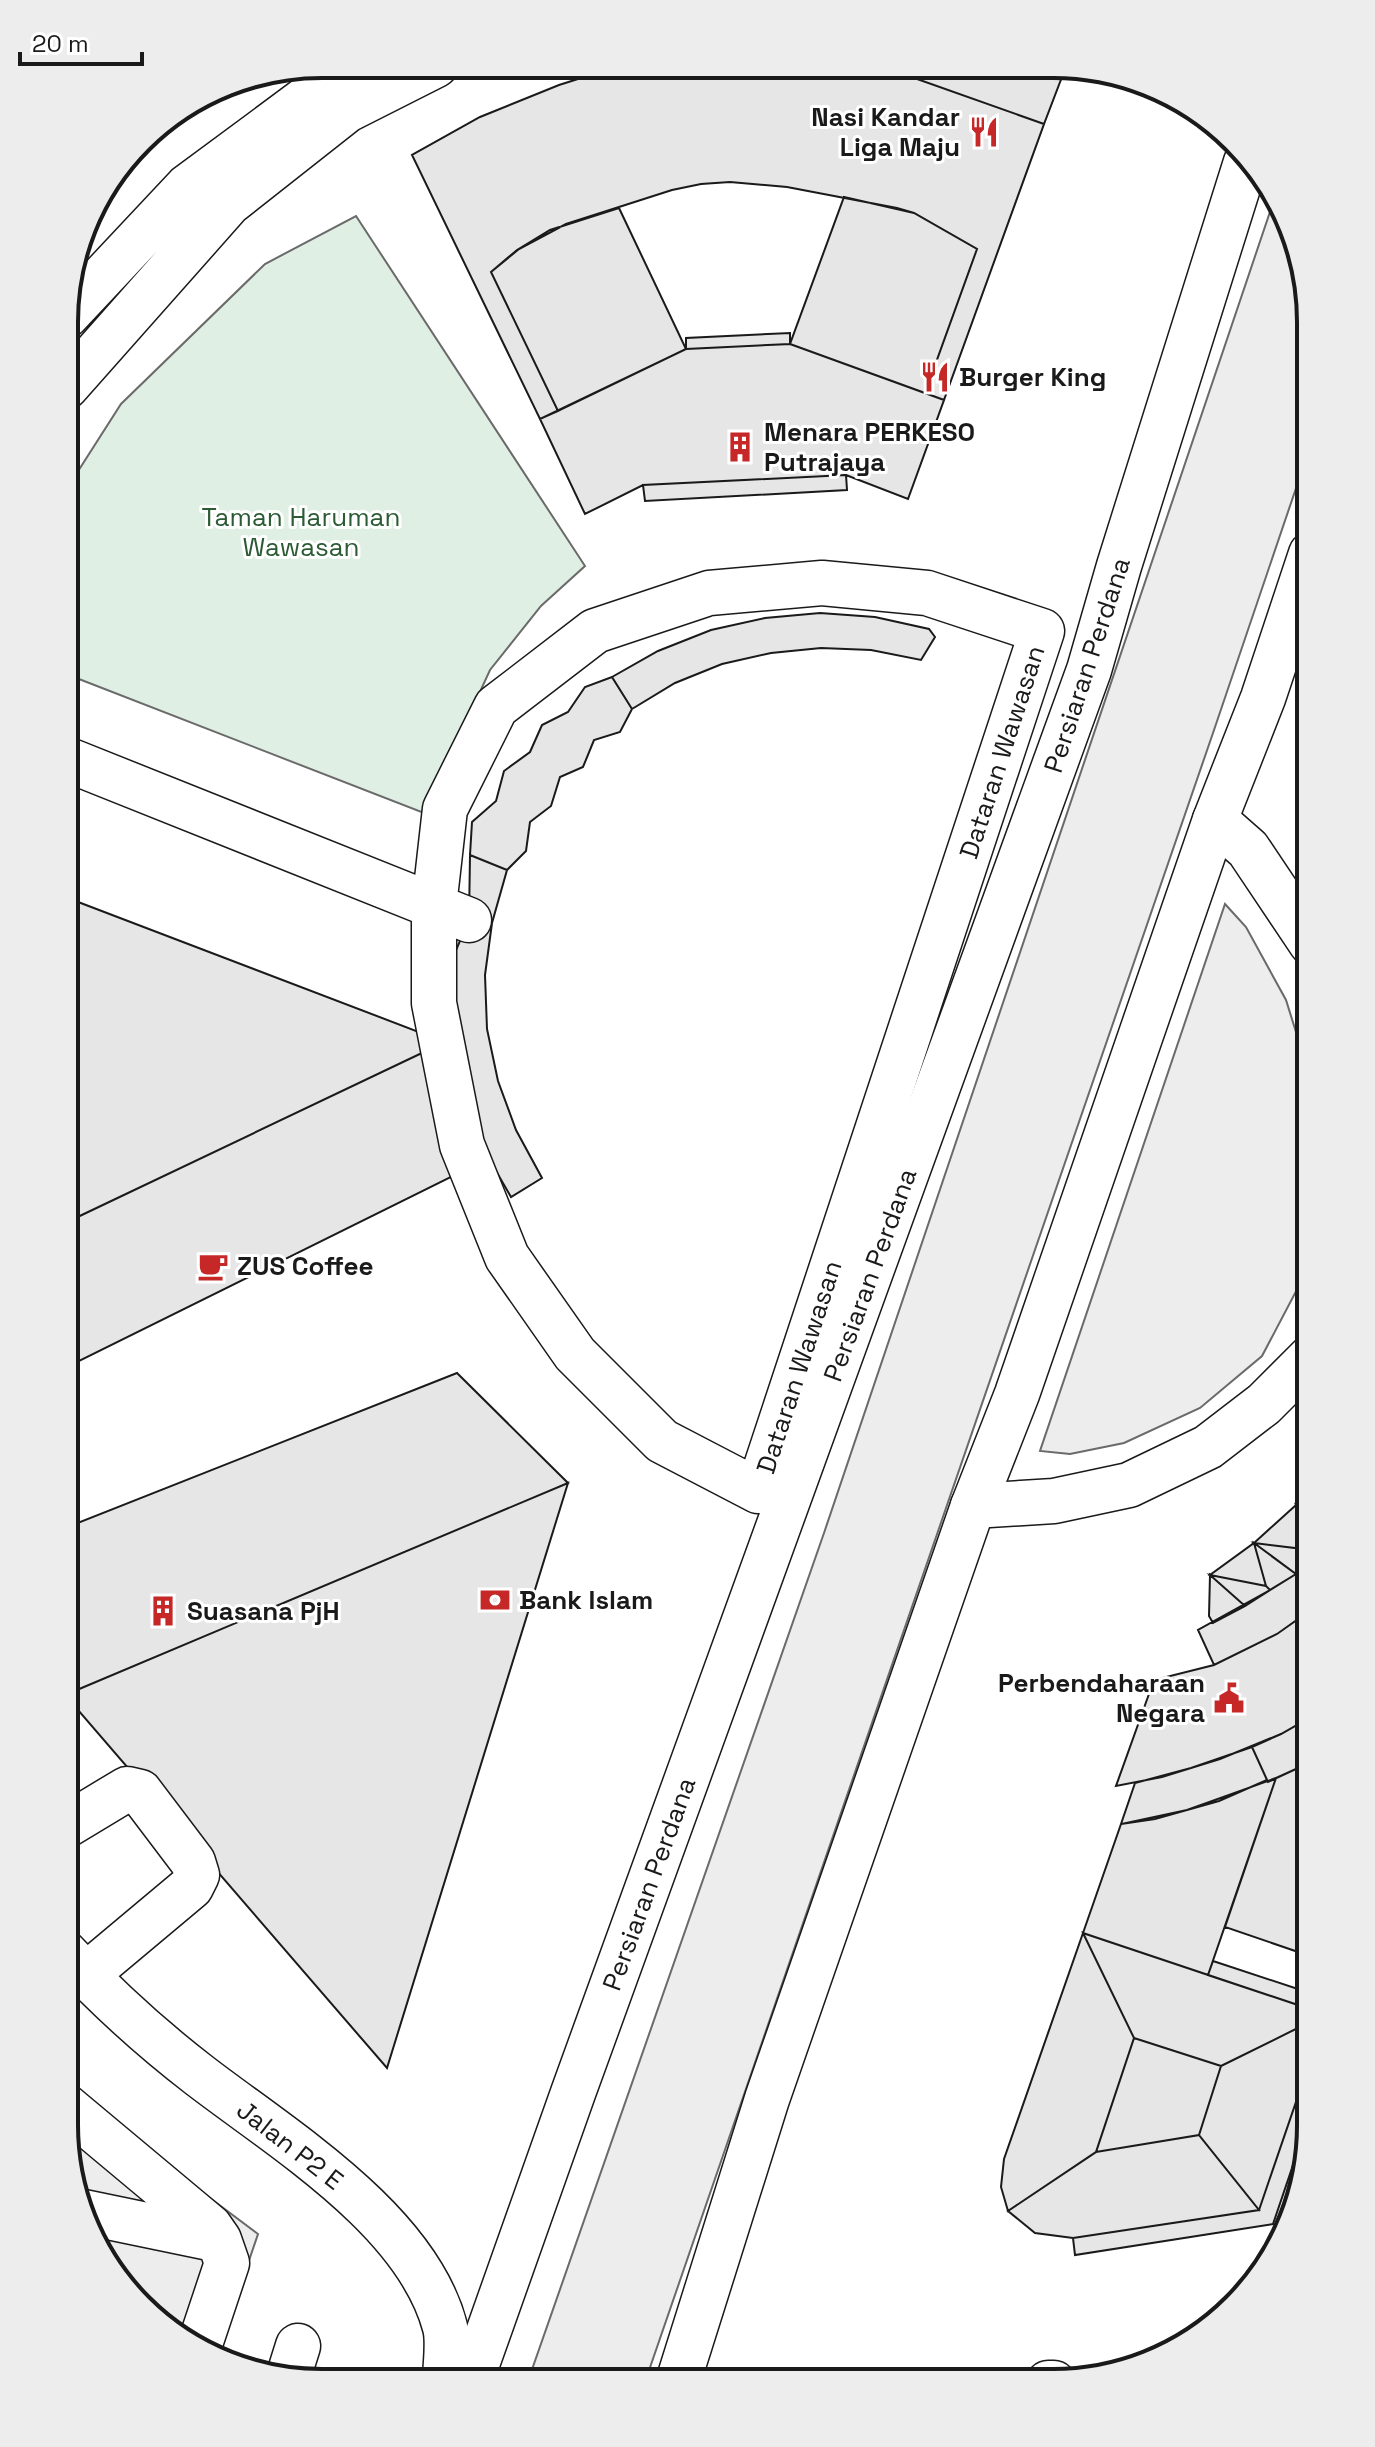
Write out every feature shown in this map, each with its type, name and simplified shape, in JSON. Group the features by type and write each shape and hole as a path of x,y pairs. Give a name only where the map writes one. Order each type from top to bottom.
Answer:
{"main road":[{"path":"79,302 187,187 361,78"},
{"path":"78,373 229,203 347,110 366,78"},
{"name":"Persiaran Perdana","path":"475,2369 1089,670 1243,170"},
{"name":"Dataran Wawasan","path":"822,583 927,593 1042,631 758,1491 662,1441 575,1354 507,1257 462,1145 434,1003 452,913 445,809 496,707 595,631 709,593 822,583"},
{"path":"682,2369 767,2099 973,1506 1017,1394 1215,820 1263,698 1297,596"},
{"path":"78,764 452,913"},
{"path":"1215,820 1248,849 1297,922"},
{"path":"973,1506 1054,1501 1129,1485 1208,1447 1264,1404 1296,1372"},
{"path":"78,1819 127,1789 140,1792 193,1862 197,1875 191,1887 78,1961"},
{"name":"Jalan P2 E","path":"78,1966 195,2072 332,2175 389,2230 422,2273 446,2328 445,2369"},
{"path":"78,2117 210,2227 219,2240 227,2263 202,2337"},
{"path":"95,2214 219,2240"}],"green space":[{"name":"Taman Haruman Wawasan","path":"356,216 585,566 541,606 490,670 424,813 78,679 78,471 121,404 265,264"}],"shaded area":[{"path":"1270,211 1284,243 1295,290 1297,486 1213,733 649,2369 532,2369 824,1533"},
{"path":"1225,904 1246,927 1286,1000 1297,1034 1296,1291 1262,1356 1200,1408 1124,1443 1070,1454 1040,1451"},
{"path":"78,2099 258,2234 220,2346 173,2319 128,2274 97,2218 80,2157"}],"building":[{"path":"581,78 914,78 1044,124 944,400 925,393 977,249 914,213 897,208 787,187 730,182 672,190 566,224 519,249 491,272 558,411 540,419 412,155 480,117"},
{"path":"914,78 1061,79 1044,124"},
{"path":"844,197 914,213 977,249 925,393 790,344"},
{"path":"619,208 686,349 558,411 491,272 517,250 550,230"},
{"path":"790,333 790,344 686,349 686,338"},
{"name":"Menara PERKESO Putrajaya","path":"790,344 944,400 908,499 846,475 643,485 585,514 540,419 686,349"},
{"path":"846,475 847,490 645,501 643,485"},
{"path":"820,613 875,617 929,629 935,637 921,660 871,650 821,648 771,653 722,664 675,683 632,709 612,677 658,651 711,630 765,618"},
{"path":"612,677 632,709 620,732 594,740 583,767 560,777 551,806 530,822 526,851 507,870 470,855 472,822 496,801 504,771 530,752 542,725 568,712 585,687"},
{"path":"470,855 507,870 492,923 485,975 487,1029 498,1081 516,1130 542,1178 511,1197 481,1145 447,971 469,920"},
{"path":"78,902 445,1042 78,1217"},
{"path":"445,1042 453,1176 78,1362 78,1217"},
{"name":"Suasana PjH","path":"457,1373 568,1483 78,1690 78,1523"},
{"path":"568,1483 387,2068 78,1710 78,1690"},
{"path":"1296,1505 1296,1548 1254,1543"},
{"path":"1254,1543 1266,1586 1210,1575"},
{"path":"1254,1543 1296,1574 1270,1590 1266,1586"},
{"path":"1254,1543 1296,1548 1296,1574"},
{"path":"1296,1574 1296,1620 1277,1634 1214,1665 1198,1630"},
{"path":"1210,1575 1245,1606 1213,1623 1209,1616"},
{"path":"1210,1575 1266,1586 1270,1590 1245,1606"},
{"name":"Perbendaharaan Negara","path":"1296,1620 1296,1725 1220,1759 1162,1777 1116,1786 1154,1680 1214,1665 1277,1634"},
{"path":"1296,1725 1296,1769 1268,1782 1252,1747"},
{"path":"1252,1747 1267,1780 1219,1801 1155,1819 1121,1824 1135,1783"},
{"path":"1296,1769 1296,1951 1225,1927 1276,1778"},
{"path":"1276,1778 1208,1975 1083,1933 1121,1824 1187,1810"},
{"path":"1083,1933 1296,2004 1296,2029 1221,2066 1134,2038"},
{"path":"1083,1933 1134,2038 1096,2152 1008,2211 1001,2187 1004,2159"},
{"path":"1213,1961 1296,1988 1296,2004 1208,1975"},
{"path":"1296,2029 1296,2102 1259,2210 1199,2135 1221,2066"},
{"path":"1134,2038 1221,2066 1199,2135 1096,2152"},
{"path":"1296,2102 1293,2165 1273,2224 1075,2255 1073,2238 1259,2210"},
{"path":"1199,2135 1259,2210 1073,2238 1035,2233 1008,2211 1096,2152"}],"place":[{"name":"Nasi Kandar Liga Maju","path":"984,132"},
{"name":"Burger King","path":"935,377"},
{"name":"Menara PERKESO Putrajaya","path":"740,447"},
{"name":"ZUS Coffee","path":"213,1266"},
{"name":"Bank Islam","path":"495,1600"},
{"name":"Suasana PjH","path":"163,1611"},
{"name":"Perbendaharaan Negara","path":"1229,1698"}]}
